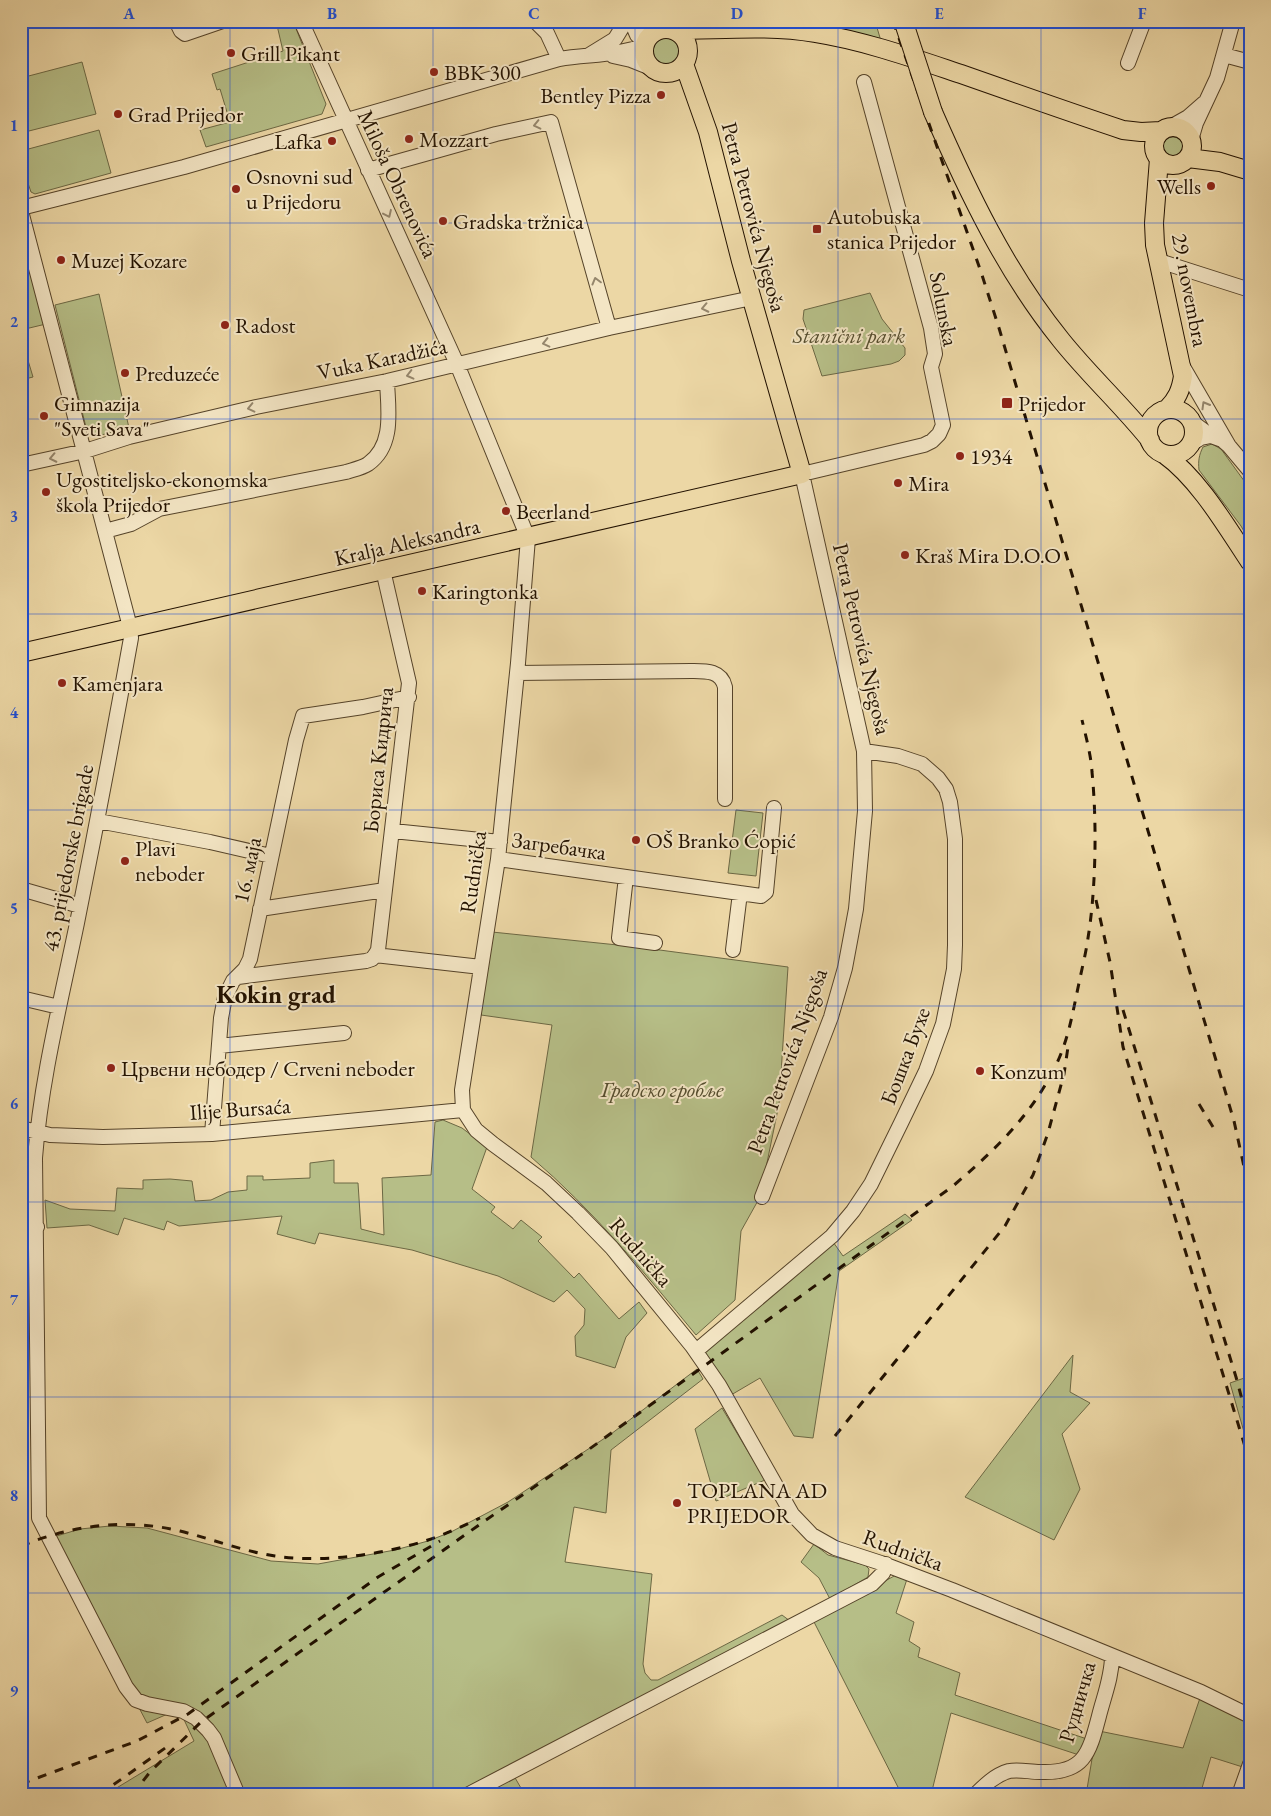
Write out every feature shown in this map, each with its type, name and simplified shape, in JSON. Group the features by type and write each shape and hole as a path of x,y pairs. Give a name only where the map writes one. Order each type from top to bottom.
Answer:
{"main road":[{"path":"904,22 933,112 975,205 1014,274 1060,339 1092,377 1158,450 1179,464 1191,477 1250,562"},
{"path":"693,92 657,71 645,58 645,44 650,36 666,30 713,30 751,25 813,32 851,39 901,54 1123,130 1141,132 1167,128 1184,130 1188,151"},
{"path":"666,30 683,37 688,45 686,59"},
{"path":"657,71 676,71 701,38 713,30"},
{"name":"Petra Petrovića Njegoša","path":"686,59 693,92 708,132 752,298 802,474"},
{"path":"1157,156 1154,141 1167,128"},
{"path":"1123,130 1170,164 1188,151"},
{"path":"1188,151 1250,171"},
{"name":"29. novembra","path":"1158,196 1188,151"},
{"name":"29. novembra","path":"1157,156 1158,196 1154,223 1155,245 1181,363 1182,387 1190,419"},
{"path":"1150,440 1148,430 1150,423 1176,401 1182,387"},
{"path":"1124,411 1182,411 1190,419 1194,430 1188,447 1191,477"},
{"path":"1164,454 1172,455 1188,447"},
{"name":"Kralja Aleksandra","path":"21,653 802,474"}],"street":[{"path":"176,21 181,32 185,34 223,21"},
{"name":"Miloša Obrenovića","path":"301,21 457,364 528,538"},
{"path":"535,21 547,33 559,59"},
{"path":"596,55 615,39 626,21"},
{"path":"21,210 184,167 559,59 630,51 645,44 637,36 631,21"},
{"path":"640,21 646,26 666,30"},
{"path":"1128,64 1144,21"},
{"path":"1188,151 1196,123 1217,78 1233,21"},
{"path":"596,55 631,60 657,71"},
{"path":"1224,55 1250,62"},
{"name":"Solunska","path":"802,474 924,445 932,441 939,434 943,425 930,367 935,354 932,334 864,82"},
{"path":"1167,128 1188,117 1206,101"},
{"path":"368,170 487,137 551,122 609,328"},
{"name":"43. prijedorske brigade","path":"21,210 85,451 130,627 131,638 98,821 59,1006 37,1132 35,1158 40,1518 126,1687 136,1700 182,1711 196,1718 214,1738 238,1795"},
{"path":"1159,261 1250,290"},
{"name":"Vuka Karadžića","path":"21,465 85,451 129,437 256,407 387,381 609,328 752,298"},
{"name":"29. novembra","path":"1181,363 1229,446"},
{"path":"105,531 131,524 159,508 346,472 367,465 376,456 387,434 390,417 387,381"},
{"path":"1190,419 1211,436 1222,440 1229,446 1250,471"},
{"path":"1188,447 1200,438 1211,436"},
{"name":"Petra Petrovića Njegoša","path":"762,1198 828,1026 845,968 856,909 865,811 864,751 802,474"},
{"name":"Rudnička","path":"528,538 500,842 462,1090 463,1110 476,1130 546,1183 598,1234 696,1350 719,1385 792,1514 812,1535 826,1544 886,1564 1201,1692 1250,1716"},
{"name":"Бориса Kидрича","path":"376,955 393,832 409,683 383,570"},
{"path":"517,673 691,670 709,671 715,674 723,680 725,687 726,799"},
{"name":"16. маја","path":"212,1134 225,997 233,981 245,969 250,959 296,740 303,716 363,707 408,697"},
{"name":"Бошка Бухе","path":"696,1350 832,1236 853,1211 871,1184 902,1123 926,1071 942,1024 954,969 955,945 955,839 950,802 946,789 938,778 922,764 898,756 864,751"},
{"name":"Загребачка","path":"498,859 761,896 766,892 774,808"},
{"path":"98,821 210,842 271,856"},
{"path":"393,832 500,842"},
{"path":"626,877 619,938 654,943"},
{"path":"21,889 80,906"},
{"path":"260,909 385,890"},
{"path":"733,950 740,893"},
{"path":"238,977 366,961 376,955 481,967"},
{"path":"21,998 59,1006"},
{"path":"219,1046 344,1032"},
{"name":"Ilije Bursaća","path":"21,1128 50,1135 103,1137 212,1134 463,1110"},
{"path":"21,1182 32,1168 35,1158"},
{"path":"21,1224 37,1227"},
{"path":"467,1795 872,1584 883,1573 886,1564"},
{"name":"Рудничка","path":"975,1795 992,1778 1008,1771 1056,1773 1078,1765 1092,1742 1110,1676 1112,1656"},
{"path":"1238,1795 1250,1764"}],"green space":[{"path":"276,21 293,21 326,104 322,114 206,147 200,130 230,122 220,89 217,90 212,74 283,51"},
{"path":"769,21 875,21 881,41"},
{"path":"666,36 677,40 681,51 677,62 666,66 655,62 651,51 655,40"},
{"path":"82,62 96,114 21,133 21,78"},
{"path":"99,130 111,173 35,194 31,192 21,163 21,151"},
{"path":"1173,137 1180,140 1183,147 1180,154 1173,157 1166,154 1163,147 1166,140"},
{"path":"21,240 46,324 21,330"},
{"name":"Stanični park","path":"870,293 882,319 905,348 905,355 899,361 891,364 822,376 803,319 804,310"},
{"path":"99,294 129,428 93,437 87,431 55,305"},
{"path":"24,347 33,377 21,380 21,348"},
{"path":"1212,444 1221,449 1250,489 1250,542 1241,526 1199,470 1199,458 1203,447"},
{"path":"736,810 763,813 756,876 728,873"},
{"name":"Градско гробље","path":"492,932 637,947 788,967 779,1104 760,1197 741,1231 735,1300 696,1335 597,1220 531,1157 552,1025 481,1015"},
{"path":"443,1120 462,1128 487,1147 472,1189 495,1207 491,1212 513,1229 521,1220 542,1237 538,1241 574,1278 579,1273 619,1319 639,1302 647,1313 626,1337 615,1368 576,1356 575,1336 584,1325 585,1309 567,1290 554,1302 498,1276 412,1250 319,1233 315,1244 277,1234 282,1216 179,1226 167,1221 164,1230 124,1218 118,1235 89,1225 47,1228 45,1200 70,1209 115,1211 117,1188 143,1189 143,1180 170,1179 192,1181 195,1201 211,1200 228,1192 247,1190 247,1176 263,1176 263,1180 310,1178 310,1163 334,1160 334,1183 358,1183 361,1229 384,1235 382,1178 431,1175 435,1122"},
{"path":"905,1214 912,1220 839,1271 813,1438 794,1436 760,1378 731,1395 703,1355 715,1337 831,1239 843,1256"},
{"path":"1073,1355 1070,1392 1090,1403 1062,1434 1080,1489 1054,1540 965,1497"},
{"path":"697,1369 703,1379 611,1450 606,1513 574,1507 565,1562 652,1574 643,1664 645,1673 651,1680 658,1680 782,1615 790,1621 514,1776 525,1795 105,1795 194,1741 179,1709 147,1723 50,1538 80,1529 110,1526 147,1528 271,1561 318,1564 395,1550 428,1541 451,1532 508,1502 611,1434"},
{"path":"1250,1376 1250,1453 1230,1383"},
{"path":"722,1408 765,1480 716,1501 695,1429"},
{"path":"814,1544 828,1555 865,1565 869,1569 868,1577 830,1599 819,1578 801,1562"},
{"path":"896,1575 907,1579 896,1613 914,1622 909,1641 920,1648 918,1657 960,1673 955,1695 1087,1739 1079,1755 951,1713 931,1795 902,1795 813,1620"},
{"path":"1200,1698 1250,1722 1249,1769 1211,1757 1200,1795 1086,1795 1095,1741 1099,1731 1183,1748"}],"railway":[{"path":"893,21 999,328 1234,1121 1250,1194"},
{"path":"132,1795 150,1772 201,1722 588,1450 953,1186 1012,1130 1036,1099 1057,1063 1070,1024 1087,944 1094,877 1095,812 1091,759 1082,720"},
{"path":"1096,900 1110,962 1123,1047 1250,1463"},
{"path":"1123,1010 1236,1377 1250,1429"},
{"path":"835,1436 1005,1226 1033,1175 1048,1133 1064,1074 1068,1047"},
{"path":"1199,1104 1213,1127"},
{"path":"21,1546 60,1533 120,1524 160,1527 180,1531 275,1556 313,1559 332,1558 372,1554 410,1545 441,1535 480,1518"},
{"path":"21,1784 137,1741 188,1714 378,1577 440,1541"},
{"path":"99,1795 168,1746"}],"place":[{"name":"Grill Pikant","path":"231,53"},
{"name":"BBK 300","path":"434,72"},
{"name":"Bentley Pizza","path":"661,95"},
{"name":"Grad Prijedor","path":"118,114"},
{"name":"Mozzart","path":"409,139"},
{"name":"Lafka","path":"332,141"},
{"name":"Wells","path":"1211,186"},
{"name":"Osnovni sud u Prijedoru","path":"236,189"},
{"name":"Gradska tržnica","path":"443,221"},
{"name":"Autobuska stanica Prijedor","path":"817,229"},
{"name":"Muzej Kozare","path":"61,260"},
{"name":"Radost","path":"225,325"},
{"name":"Preduzeće","path":"125,373"},
{"name":"Prijedor","path":"1007,403"},
{"name":"Gimnazija \"Sveti Sava\"","path":"44,416"},
{"name":"1934","path":"960,456"},
{"name":"Mira","path":"898,483"},
{"name":"Ugostiteljsko-ekonomska škola Prijedor","path":"46,492"},
{"name":"Beerland","path":"506,511"},
{"name":"Kraš Mira D.O.O","path":"905,555"},
{"name":"Karingtonka","path":"422,591"},
{"name":"Kamenjara","path":"62,683"},
{"name":"OŠ Branko Ćopić","path":"636,840"},
{"name":"Plavi neboder","path":"125,861"},
{"name":"Црвени небодер / Crveni neboder","path":"111,1068"},
{"name":"Konzum","path":"980,1071"},
{"name":"TOPLANA AD PRIJEDOR","path":"677,1503"}],"district":[{"name":"Kokin grad","path":"276,994"}]}
